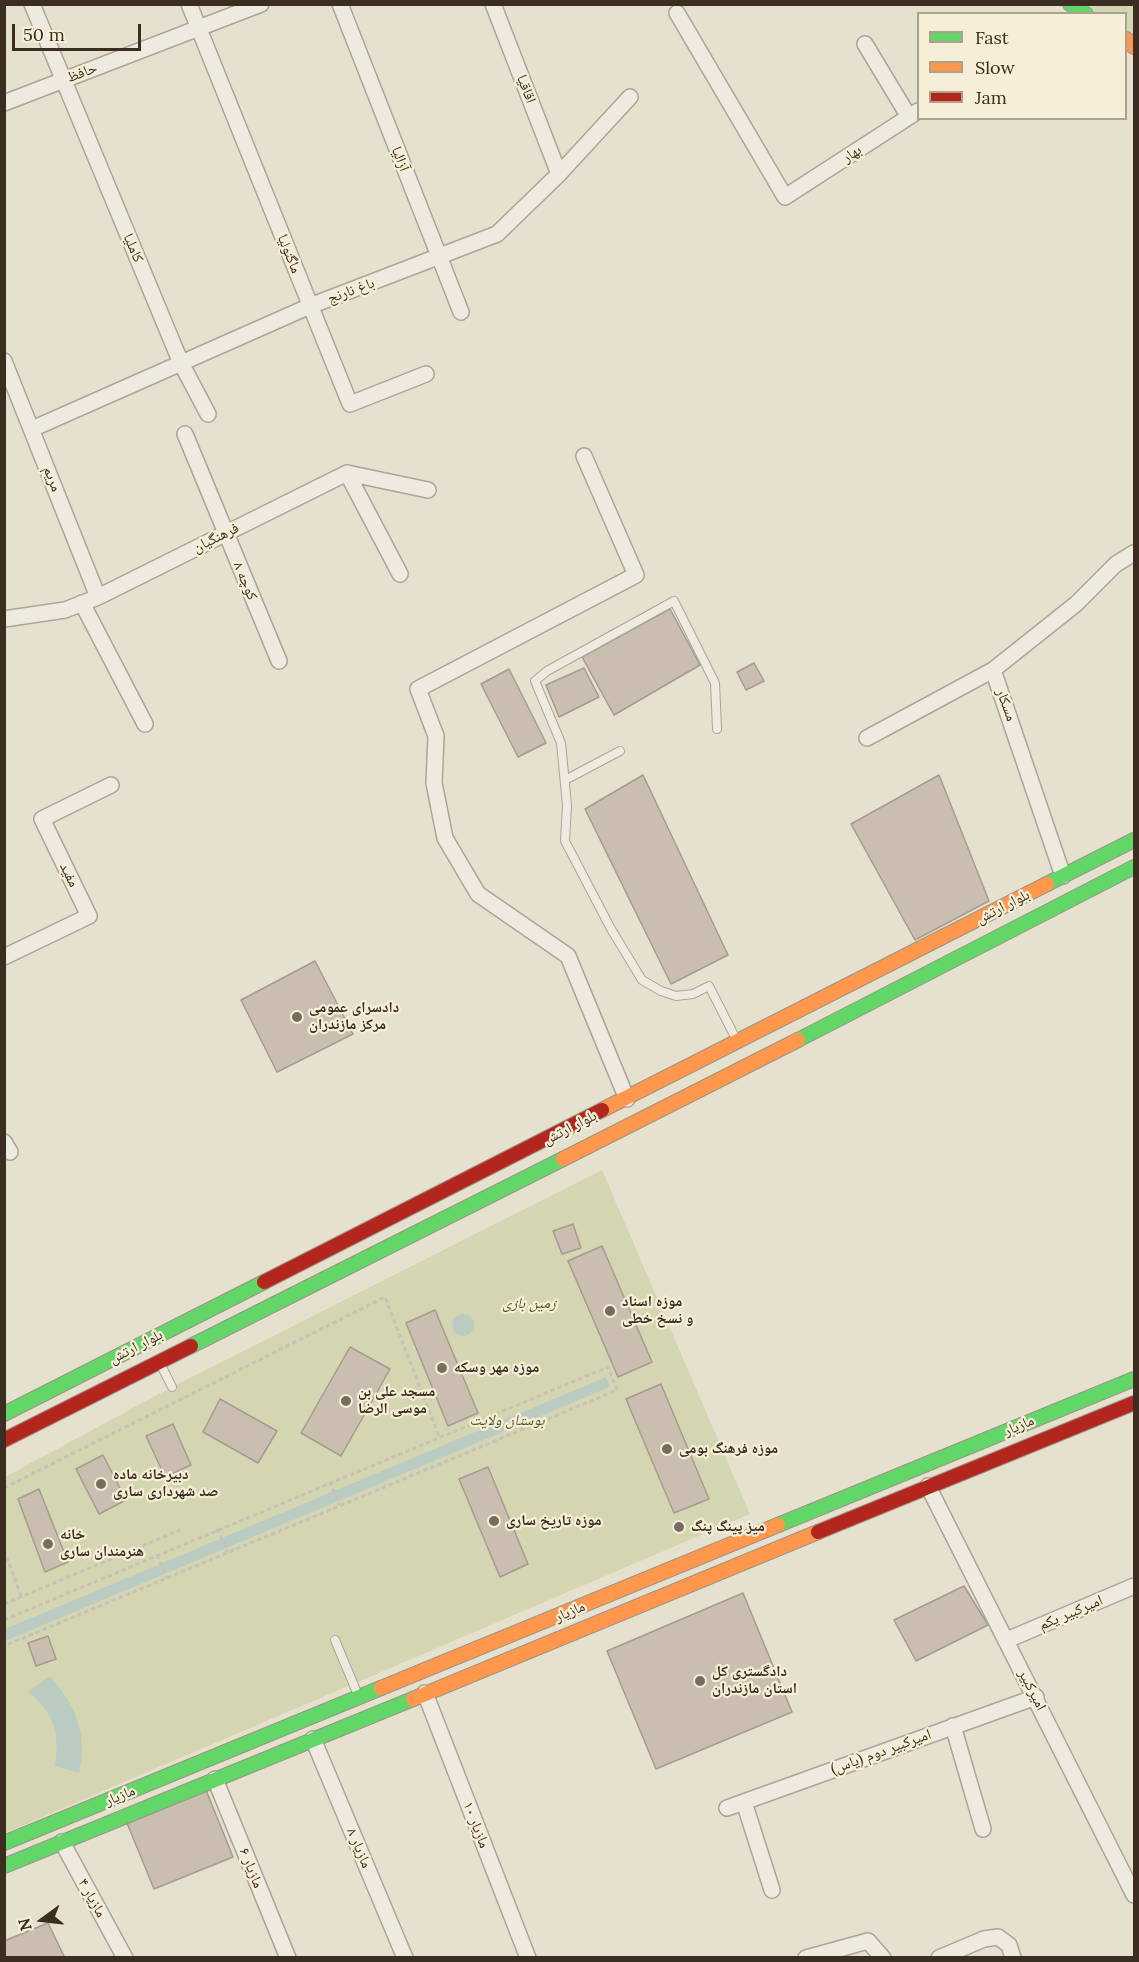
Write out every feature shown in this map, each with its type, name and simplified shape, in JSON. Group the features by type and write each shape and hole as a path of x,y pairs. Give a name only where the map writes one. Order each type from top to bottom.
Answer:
{"main road":[{"name":"بلوار ارتش","path":"4,1414 1134,840"},
{"name":"بلوار ارتش","path":"4,1440 749,1065 1134,867"},
{"path":"738,1043 749,1065"},
{"path":"627,1099 638,1121"},
{"name":"مازیار","path":"4,1844 1134,1379"},
{"name":"مازیار","path":"4,1866 1134,1403"},
{"path":"756,1535 764,1553"},
{"path":"343,1706 350,1724"}],"street":[{"name":"کاملیا","path":"32,4 181,363 208,414"},
{"name":"ماگنولیا","path":"189,4 350,404 426,374"},
{"name":"حافظ","path":"4,103 261,4"},
{"name":"آزالیا","path":"340,4 461,312"},
{"name":"اقاقیا","path":"493,4 559,174"},
{"name":"بهار","path":"677,13 785,197 914,114"},
{"path":"866,44 914,114"},
{"name":"باغ نارنج","path":"32,429 310,306 497,234 559,174 630,97"},
{"name":"مریم","path":"4,361 98,597"},
{"name":"کوچه ۸","path":"185,434 279,661"},
{"path":"584,456 636,574 418,689 436,736 434,783 445,838 478,894 568,956 627,1099"},
{"path":"347,473 428,490"},
{"path":"347,473 400,574"},
{"name":"فرهنگیان","path":"4,619 65,610 98,597 347,473"},
{"path":"993,670 1076,604 1116,564 1134,553"},
{"path":"82,603 145,724"},
{"name":"مسکار","path":"867,738 993,670 1063,876"},
{"name":"مفید","path":"4,957 89,915 42,819 111,785"},
{"name":"امیرکبیر","path":"928,1486 1036,1696 1134,1895"},
{"name":"امیرکبیر یکم","path":"1007,1640 1134,1586"},
{"name":"مازیار ١٠","path":"424,1693 528,1958"},
{"name":"امیرکبیر دوم (یاس)","path":"727,1808 1036,1696"},
{"path":"953,1726 983,1829"},
{"name":"مازیار ٨","path":"313,1739 405,1958"},
{"name":"مازیار ۶","path":"215,1779 288,1958"},
{"path":"744,1802 772,1890"},
{"name":"مازیار ۴","path":"62,1842 124,1956"},
{"path":"939,1958 984,1939 998,1937 1009,1946 1013,1958"},
{"path":"806,1958 867,1941 883,1958"}],"lane":[{"path":"717,729 715,683 674,601 547,670 535,681 561,743 565,780 565,841 611,929 642,980 675,996 693,994 710,986 738,1043"},
{"path":"565,780 620,751"},
{"path":"159,1362 172,1387"},
{"path":"335,1640 360,1699"}],"path":[{"path":"4,1488 385,1297 440,1437"},
{"path":"4,1620 608,1367 617,1390 4,1646"},
{"path":"330,1482 339,1505"},
{"path":"4,1604 180,1530"},
{"path":"217,1530 226,1552"},
{"path":"4,1550 21,1597"},
{"path":"157,1555 167,1578"}],"green space":[{"path":"1097,5 1134,5 1134,37 1127,30 1127,12 1095,12 1087,9"},
{"name":"بوستان ولایت","path":"602,1170 750,1514 5,1833 5,1477 172,1387"}],"shaded area":[{"path":"463,1314 471,1317 474,1325 471,1333 463,1336 455,1333 452,1325 455,1317"},
{"path":"606,1377 610,1387 5,1641 5,1629"},
{"path":"50,1676 67,1698 78,1721 82,1746 79,1773 55,1766 57,1744 53,1724 44,1707 28,1692"}],"building":[{"path":"670,609 700,665 614,715 582,657"},
{"path":"754,663 764,681 746,690 737,672"},
{"path":"584,668 599,697 559,717 546,685"},
{"path":"509,669 546,743 518,757 481,684"},
{"path":"643,775 728,955 671,984 585,809"},
{"path":"939,775 989,901 915,940 851,824"},
{"name":"دادسرای عمومی مرکز مازندران","path":"315,961 353,1034 277,1072 241,1000"},
{"path":"573,1224 581,1248 562,1254 553,1231"},
{"name":"موزه اسناد و نسخ خطی","path":"602,1246 652,1362 618,1377 568,1261"},
{"name":"موزه مهر وسکه","path":"435,1310 478,1413 448,1426 406,1323"},
{"name":"مسجد علی بن موسی الرضا","path":"350,1347 390,1369 341,1456 301,1433"},
{"name":"موزه فرهنگ بومی","path":"661,1384 709,1499 674,1513 626,1399"},
{"path":"220,1399 277,1431 258,1463 203,1432"},
{"name":"دبیرخانه ماده صد شهرداری ساری","path":"173,1424 191,1465 165,1477 146,1436"},
{"name":"دبیرخانه ماده صد شهرداری ساری","path":"103,1455 126,1500 99,1514 76,1469"},
{"name":"موزه تاریخ ساری","path":"488,1467 528,1564 500,1577 459,1479"},
{"name":"خانه هنرمندان ساری","path":"39,1489 68,1562 45,1572 18,1499"},
{"path":"964,1586 988,1625 916,1661 894,1620"},
{"name":"دادگستری کل استان مازندران","path":"743,1593 792,1712 656,1769 607,1651"},
{"path":"48,1636 56,1659 36,1666 28,1643"},
{"path":"206,1790 233,1857 154,1889 127,1823"},
{"path":"48,1923 65,1958 4,1958 4,1941"}],"traffic: fast":[{"path":"1070,4 1083,12"},
{"path":"1047,884 1134,840"},
{"path":"798,1040 1134,867"},
{"path":"191,1346 563,1159"},
{"path":"4,1414 264,1282"},
{"path":"778,1525 1134,1379"},
{"path":"4,1843 381,1688"},
{"path":"4,1866 413,1699"}],"traffic: slow":[{"path":"1127,40 1134,47"},
{"path":"602,1110 1047,884"},
{"path":"563,1159 798,1040"},
{"path":"381,1688 778,1525"},
{"path":"413,1699 818,1532"}],"traffic: jam":[{"path":"264,1282 602,1110"},
{"path":"4,1440 191,1346"},
{"path":"818,1532 1134,1403"}],"place":[{"name":"دادسرای عمومی مرکز مازندران","path":"297,1017"},
{"name":"موزه اسناد و نسخ خطی","path":"610,1311"},
{"name":"موزه مهر وسکه","path":"442,1368"},
{"name":"مسجد علی بن موسی الرضا","path":"346,1401"},
{"name":"موزه فرهنگ بومی","path":"667,1449"},
{"name":"دبیرخانه ماده صد شهرداری ساری","path":"101,1484"},
{"name":"موزه تاریخ ساری","path":"494,1521"},
{"name":"میز پینگ پنگ","path":"679,1527"},
{"name":"خانه هنرمندان ساری","path":"48,1544"},
{"name":"دادگستری کل استان مازندران","path":"700,1681"}],"park label":[{"name":"زمین بازی","path":"529,1304"}]}
